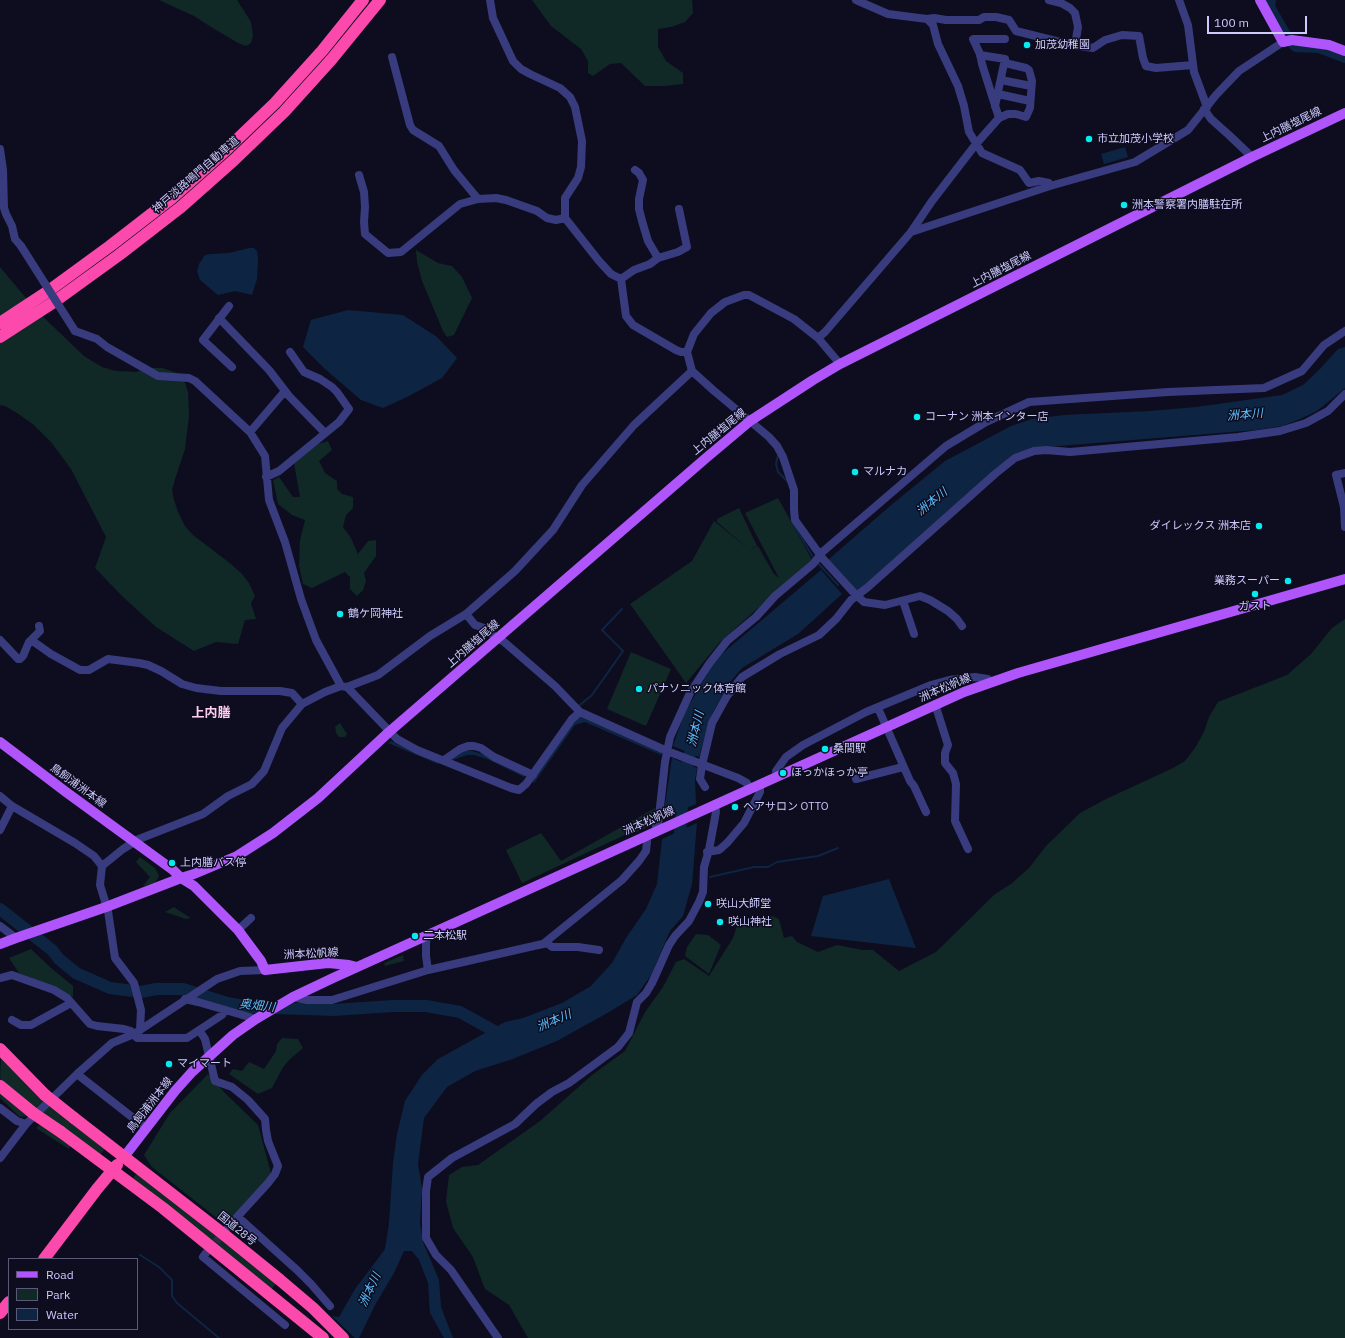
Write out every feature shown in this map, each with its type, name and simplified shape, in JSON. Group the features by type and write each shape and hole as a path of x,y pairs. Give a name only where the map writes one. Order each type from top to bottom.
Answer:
{"highway":[{"name":"神戸淡路鳴門自動車道","path":"0,323 110,246 172,198 226,150 275,103 322,51 363,0"},
{"name":"神戸淡路鳴門自動車道","path":"0,337 54,302 118,255 181,207 234,160 284,112 331,60 380,0"},
{"name":"国道28号","path":"0,1049 45,1095 280,1280 313,1308 343,1338"},
{"path":"0,1086 33,1113 113,1170 219,1253 322,1337"},
{"path":"45,1258 97,1189 124,1157"},
{"path":"0,1313 8,1303"}],"main road":[{"path":"1260,0 1287,41 1329,45 1345,51"},
{"name":"上内膳塩尾線","path":"181,878 237,856 273,832 318,798 389,732 750,421 840,364 1252,157 1345,113"},
{"name":"洲本松帆線","path":"265,970 328,963 357,967 646,836 658,828 712,806 935,704 989,683 1345,579"},
{"name":"鳥飼浦洲本線","path":"0,742 173,870 181,878"},
{"path":"0,944 106,907 181,878 194,886 238,930 261,961 265,970"},
{"name":"鳥飼浦洲本線","path":"124,1157 175,1091 192,1072 232,1035 258,1017 293,997 357,967"}],"street":[{"path":"490,0 492,18 513,61 530,74 560,88 570,97 575,107 582,141 581,167 578,178 565,198 565,218 599,261 611,274 620,279"},
{"path":"856,0 874,4 888,14 927,19 979,20 984,17 996,17 1009,20 1016,31 1075,46 1093,48 1105,40 1122,35 1139,36 1146,66 1156,68 1193,65"},
{"path":"1049,0 1061,3 1070,8 1074,13 1078,27 1075,46"},
{"path":"1179,0 1188,25 1193,65 1205,108 1211,119 1252,157"},
{"path":"927,19 933,25 938,44 958,86 969,132 982,153 1020,170 1029,183 1039,181 1049,183 1050,186"},
{"path":"999,118 980,55 973,39 1005,39"},
{"path":"911,232 1050,186 1134,162 1188,130 1216,95 1239,71 1287,41"},
{"path":"980,55 1005,59 995,106"},
{"path":"392,57 410,125 413,130 439,146 454,170 478,199"},
{"path":"818,338 825,332 911,232 932,201 976,144 999,118 1008,114 1016,114 1026,117 1030,108 1032,81 1029,70 1005,63"},
{"path":"1001,80 1031,86"},
{"path":"998,94 1030,101"},
{"path":"0,149 3,170 4,208 12,226 15,239 75,330 97,339 107,347 158,376 189,378 195,381 250,432 265,456 269,500 285,542 316,640 344,687 389,732 397,739 444,760 515,790 519,790 533,775 572,720 580,712"},
{"path":"635,170 639,173 643,180 639,204 642,221 648,241 658,258"},
{"path":"359,175 364,192 366,207 364,222 365,234 388,253 401,252 460,204 478,199 496,198 506,200 537,211 547,218 556,220 565,218"},
{"path":"620,279 634,270 650,264 658,258 678,252 686,247 679,209"},
{"path":"620,279 626,316 633,325 676,350 686,352"},
{"path":"840,364 818,338 794,319 753,296 744,295 725,302 711,313 694,334 686,352 692,371 769,437 777,446 783,457 794,490 795,520 819,559 856,595 868,604 885,605 920,596 948,611 962,626"},
{"path":"229,306 203,340 232,367"},
{"path":"219,318 269,370 285,391 325,433"},
{"path":"658,828 671,734 690,693 708,664 727,641 756,617 775,596 819,559 946,446 986,422 1030,402 1168,392 1264,388 1302,371 1324,345 1345,330"},
{"path":"266,477 279,471 340,422 349,409 332,387 320,379 304,372 290,352"},
{"path":"102,866 123,849 139,839 204,814 228,796 252,784 264,771 282,728 302,704 325,692 378,675 430,636 466,614 515,571 553,530 582,485 634,425 692,371"},
{"path":"250,432 285,391"},
{"path":"705,787 700,779 701,764 712,723 727,696 742,677 780,654 819,635 836,619 856,595 1004,465 1023,455 1046,450 1070,452 1238,437 1280,431 1306,423 1328,411 1345,394"},
{"path":"1345,473 1336,475 1344,507 1345,528"},
{"path":"903,601 914,634"},
{"path":"466,614 475,625 484,628 503,641 555,686 580,712 668,751 747,783 750,788"},
{"path":"0,640 18,659 20,659 23,656 29,642 40,631 39,626"},
{"path":"29,642 34,642 51,654 80,670 89,670 108,659 139,663 161,671 182,684 196,688 221,691 280,691 292,693 302,704"},
{"path":"778,776 776,771 786,757 803,745 866,712 931,685 949,680 976,677 988,679 989,683"},
{"path":"935,704 948,745 945,752 945,763 953,773 956,784 955,822 968,850"},
{"path":"878,708 903,767 926,812"},
{"path":"444,760 460,749 468,746 474,746 481,748 494,757 533,775"},
{"path":"856,779 903,767"},
{"path":"707,852 719,850 744,823 760,792 760,784"},
{"path":"0,796 12,806 75,843 94,856 102,866 100,885 108,911 115,958 134,983 141,1010 137,1038 187,1038 222,1015 224,1010"},
{"path":"0,830 12,806"},
{"path":"498,1338 451,1270 436,1255 426,1238 426,1191 428,1177 452,1158 515,1124 536,1104 552,1092 569,1083 618,1047 629,1033 637,1002 646,993 652,983 669,945 689,921 700,902 703,892 704,867 707,852 709,850 716,812 712,806"},
{"path":"544,944 622,880 646,851 646,836"},
{"path":"238,930 251,918"},
{"path":"0,926 16,938"},
{"path":"428,936 426,942 428,970"},
{"path":"293,997 307,1000 332,1000 428,970 547,943 552,948 578,947 599,950"},
{"path":"1,1155 26,1124 77,1074 112,1044 137,1032 187,998 223,976 240,971 265,970"},
{"path":"0,978 12,975 54,990 67,998 90,1024 137,1032"},
{"path":"187,998 224,1010 258,1017"},
{"path":"12,1020 21,1025 30,1025 71,1003"},
{"path":"199,1030 205,1039 215,1081 232,1087 248,1100 265,1119 268,1141 278,1166 275,1174 268,1183 228,1227"},
{"path":"77,1074 146,1128"},
{"path":"0,1108 17,1121 26,1124"},
{"path":"238,1217 297,1270 330,1306"},
{"path":"206,1253 203,1257 285,1325"}],"green space":[{"path":"159,0 237,0 251,22 253,36 251,43 246,46 238,43 194,16"},
{"path":"532,0 692,0 693,13 685,22 671,27 658,29 658,47 666,61 683,73 683,84 645,86 621,63 610,64 593,76 588,73 588,61 581,49 551,26"},
{"path":"416,250 438,263 452,266 462,277 472,298 454,335 447,337 443,331 422,281 417,262"},
{"path":"0,267 36,310 84,356 102,367 116,371 136,372 149,368 162,368 180,374 188,392 189,416 185,449 172,490 174,500 185,526 193,535 242,574 249,583 255,596 251,603 256,619 245,620 238,644 216,642 194,651 156,627 123,597 95,568 106,537 71,469 51,442 34,425 17,413 5,406 0,405"},
{"path":"328,441 332,450 319,461 325,473 337,481 337,489 342,494 353,497 353,508 346,515 343,527 351,538 358,554 368,541 376,540 376,556 364,573 366,581 363,590 357,596 350,589 350,577 345,572 312,588 303,584 299,566 300,540 305,520 292,515 278,504 273,480 279,477 293,497 300,497 294,463 318,444"},
{"path":"778,498 812,560 720,642 686,683 630,604 692,561 714,521 747,548 717,522 717,519 739,508 757,546 748,550 758,546 774,574 779,578 745,513"},
{"path":"1345,619 1345,1338 528,1338 509,1305 485,1289 473,1257 453,1228 446,1201 449,1175 462,1167 478,1165 540,1121 592,1075 625,1051 645,1012 663,987 676,962 684,959 709,976 733,938 738,923 772,916 779,919 784,938 792,936 797,942 818,952 837,945 863,950 873,950 899,971 936,952 995,894 1011,884 1029,868 1046,846 1080,813 1185,761 1195,748 1204,732 1209,717 1218,702 1287,675 1311,654 1332,628"},
{"name":"パナソニック体育館","path":"631,652 671,669 646,726 607,709"},
{"path":"340,723 347,734 345,737 339,737 336,733 335,727"},
{"path":"655,808 654,824 634,833 629,833 522,883 506,850 541,833 561,861"},
{"path":"140,857 155,868 159,876 155,883 143,886 150,877 136,862"},
{"path":"174,907 191,918 186,919 165,912"},
{"path":"696,934 708,935 721,945 709,974 685,956 687,947"},
{"path":"31,949 73,986 73,997 19,973 9,958"},
{"path":"403,955 404,961 385,966 384,963"},
{"path":"282,1038 298,1039 303,1048 289,1060 282,1069 272,1088 258,1094 229,1074 233,1069 242,1071 249,1062 264,1069 276,1051 277,1044"},
{"path":"1,1055 105,1149 99,1156 0,1081"},
{"path":"208,1074 258,1125 271,1173 256,1194 227,1226 152,1167 144,1155 170,1113"},
{"path":"0,1094 28,1116 20,1117 0,1098"},
{"path":"41,1124 71,1146 69,1149 36,1128"},
{"path":"138,1172 278,1281 270,1291 133,1178"}],"water":[{"path":"1125,147 1128,157 1104,164 1101,154"},
{"path":"254,248 257,251 258,258 257,279 252,295 235,291 218,295 200,280 197,271 199,264 205,255 229,253"},
{"path":"348,310 403,315 437,337 457,358 442,378 383,408 361,400 325,369 303,347 311,320"},
{"path":"1345,347 1345,388 1317,411 1300,419 1282,426 1256,430 1046,447 1027,451 857,592 828,560 945,461 1011,426 1032,419 1064,415 1150,411 1196,407 1282,395 1303,385 1338,349"},
{"path":"821,570 842,594 798,634 742,668 731,681 713,712 699,757 673,746 685,712 711,668 723,653"},
{"path":"579,717 585,717 663,751 661,755 585,722 575,725 534,783 531,780 573,721"},
{"path":"391,741 439,762 438,764 388,743"},
{"path":"469,750 486,755 525,775 524,777 487,759 474,755 467,755 453,760 451,758"},
{"path":"672,758 697,768 695,780 696,804 663,818"},
{"path":"697,823 692,884 683,916 670,931 651,975 637,995 557,1041 510,1060 475,1071 447,1087 424,1118 418,1164 422,1188 420,1223 423,1242 439,1280 441,1307 453,1338 444,1338 430,1313 428,1283 419,1260 412,1251 404,1251 394,1273 375,1305 359,1338 355,1338 332,1316 339,1317 355,1289 385,1249 389,1223 393,1163 397,1134 405,1101 422,1075 438,1059 505,1022 523,1018 562,1003 591,986 612,963 626,938 646,909 657,884 662,839"},
{"path":"889,879 916,948 811,936 823,896"}],"waterway":[{"path":"1270,0 1269,7 1285,35 1296,46 1319,47 1345,57"},
{"path":"778,455 776,464 778,472 788,482"},
{"path":"791,512 792,522 814,559"},
{"path":"817,562 838,585"},
{"path":"580,705 592,695 623,651 602,630 622,609"},
{"name":"洲本川","path":"679,847 684,778 694,737"},
{"path":"710,877 754,867 768,867 777,862 818,856 838,848"},
{"name":"奥畑川","path":"0,909 52,950 59,959 76,973 110,988 141,992 156,989 183,989 227,1003 249,1007 333,1010 393,1006 426,1006 460,1012 505,1037"},
{"path":"140,1255 159,1267 172,1280 172,1296 177,1303 219,1338"}],"tunnel":[{"path":"208,1251 225,1231"}],"place":[{"name":"加茂幼稚園","path":"1027,45"},
{"name":"市立加茂小学校","path":"1089,139"},
{"name":"洲本警察署内膳駐在所","path":"1124,205"},
{"name":"コーナン 洲本インター店","path":"917,417"},
{"name":"マルナカ","path":"855,472"},
{"name":"ダイレックス 洲本店","path":"1259,526"},
{"name":"業務スーパー","path":"1288,581"},
{"name":"ガスト","path":"1255,594"},
{"name":"鶴ケ岡神社","path":"340,614"},
{"name":"パナソニック体育館","path":"639,689"},
{"name":"桑間駅","path":"825,749"},
{"name":"ほっかほっか亭","path":"783,773"},
{"name":"ヘアサロン OTTO","path":"735,807"},
{"name":"上内膳バス停","path":"172,863"},
{"name":"咲山大師堂","path":"708,904"},
{"name":"咲山神社","path":"720,922"},
{"name":"二本松駅","path":"415,936"},
{"name":"マイマート","path":"169,1064"}],"district":[{"name":"上内膳","path":"211,713"}]}
